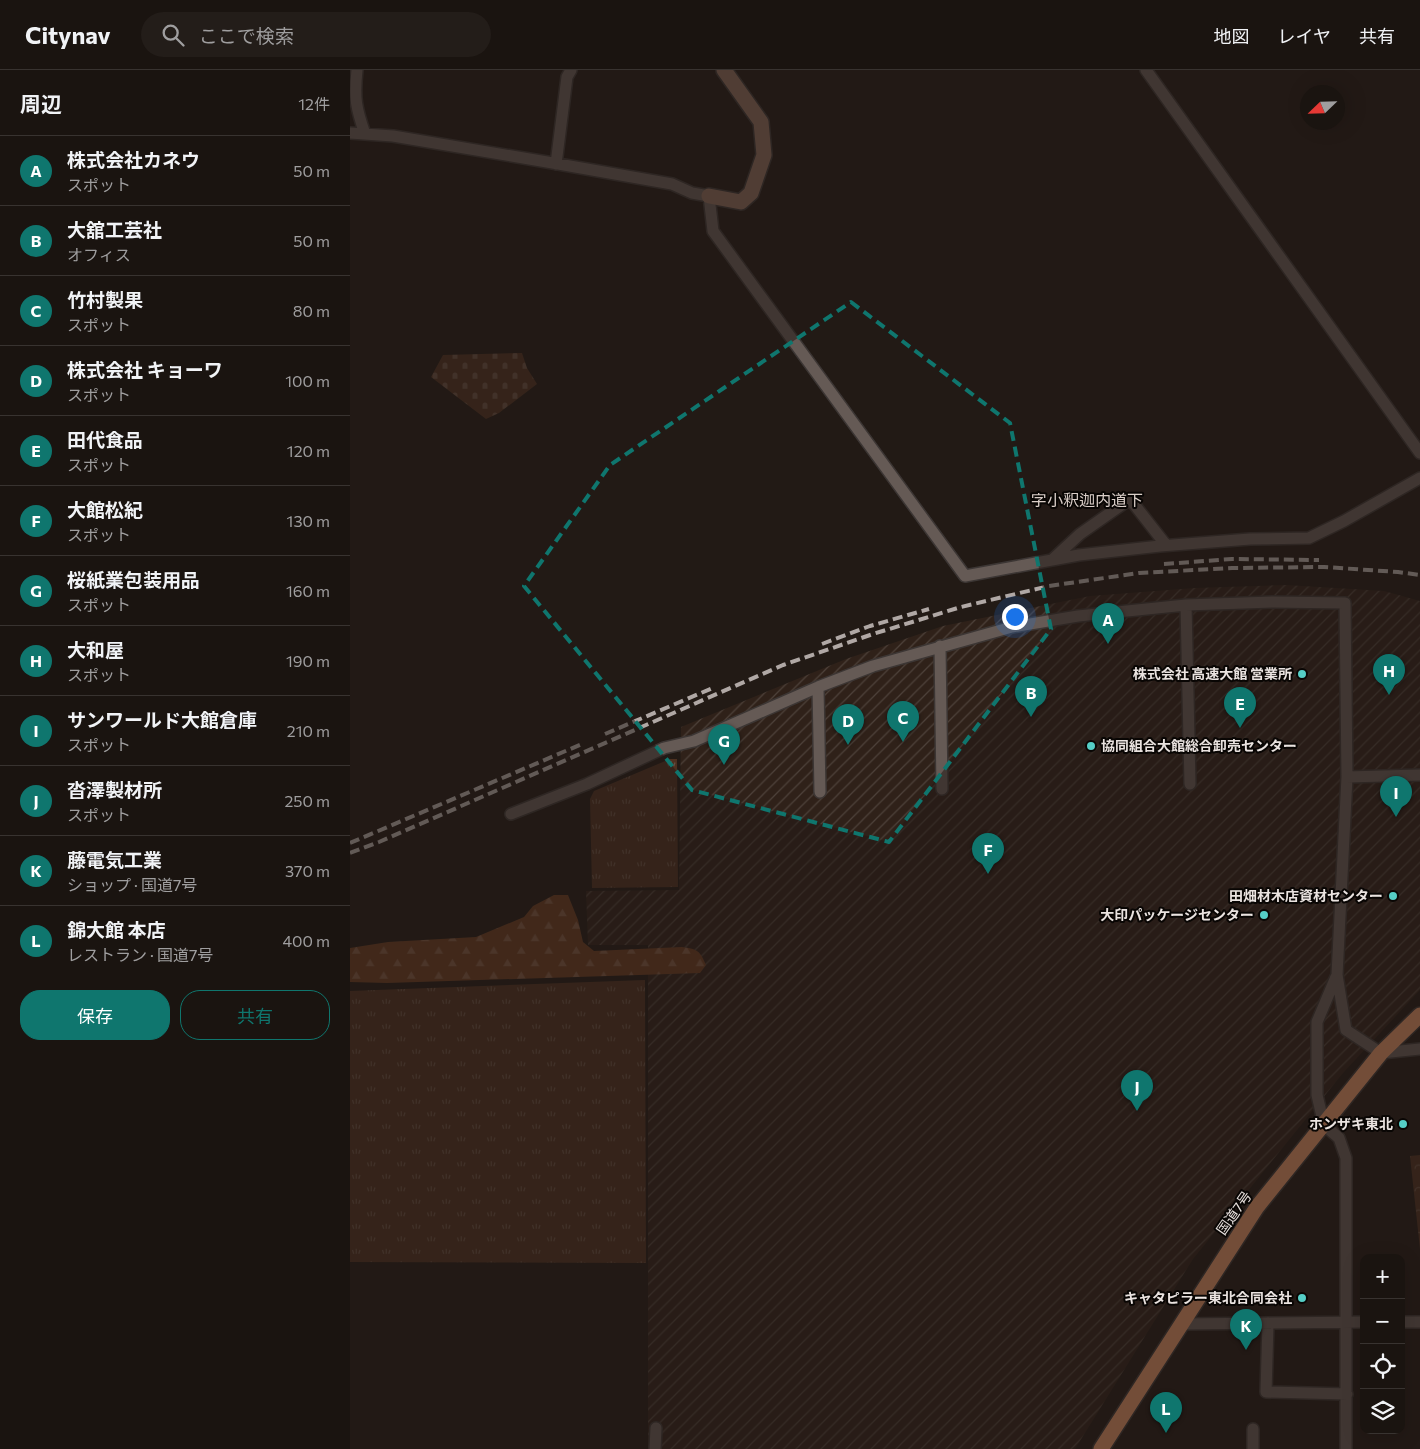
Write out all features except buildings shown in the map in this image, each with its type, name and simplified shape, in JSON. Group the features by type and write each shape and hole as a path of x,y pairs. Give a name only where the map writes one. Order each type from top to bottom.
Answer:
{"highway":[{"name":"国道7号","path":"1101,1449 1257,1207 1380,1053 1420,1015"}],"street":[{"path":"357,70 355,91 357,111 365,134"},
{"path":"556,164 567,77 571,70"},
{"path":"350,133 393,136 672,184 692,193 741,202 751,193 764,155 761,122 724,70"},
{"path":"1146,70 1420,453"},
{"path":"709,196 713,230 965,576 1079,555 1166,545 1250,539 1309,538 1344,521 1420,478"},
{"path":"1052,560 1080,534 1130,499 1166,545"},
{"path":"511,814 587,784 664,748 694,741 818,687 873,666 1012,627 1078,616 1186,605 1273,602 1345,603 1347,777 1337,975 1346,1030 1380,1053 1420,1049"},
{"path":"1186,605 1190,784"},
{"path":"940,646 942,789"},
{"path":"818,687 820,792"},
{"path":"1347,777 1420,775"},
{"path":"1337,975 1317,1022 1317,1095 1324,1125 1339,1138 1346,1158 1346,1449"},
{"path":"1183,1324 1360,1322"},
{"path":"1405,1322 1420,1322"},
{"path":"1268,1323 1266,1392 1347,1394"},
{"path":"656,1428 656,1449"},
{"path":"1253,1429 1253,1449"}],"highlighted area":[{"path":"851,302 1010,423 1051,629 889,842 692,790 524,586 610,465"}],"shaded area":[{"path":"1286,585 1384,591 1420,601 1420,990 1343,1073 1193,1259 1075,1449 648,1449 648,945 588,945 586,891 679,890 681,727 846,659 943,626 1090,596 1195,588"}],"green space":[{"path":"522,353 527,368 537,384 499,413 486,419 431,377 443,355"},
{"path":"670,759 677,759 678,887 592,888 590,799 594,791"},
{"path":"554,895 568,895 578,920 583,942 594,951 682,947 698,952 706,965 700,973 387,983 350,982 350,948 388,942 476,937 524,917 533,906"},
{"path":"645,980 646,1263 350,1262 350,991"},
{"path":"1420,1155 1420,1249 1410,1156"}],"railway":[{"path":"1164,564 1232,559 1319,560"},
{"path":"350,853 783,665 873,634 961,607 1049,586 1139,573 1232,568 1324,567 1420,575"},
{"path":"822,644 870,626 929,609"},
{"path":"605,734 715,687"},
{"path":"350,843 582,744"}],"place":[{"name":"株式会社カネウ","path":"1108,644"},
{"name":"株式会社 高速大館 営業所","path":"1302,674"},
{"name":"大和屋","path":"1389,695"},
{"name":"大舘工芸社","path":"1031,717"},
{"name":"田代食品","path":"1240,728"},
{"name":"竹村製果","path":"903,742"},
{"name":"株式会社 キョーワ","path":"848,745"},
{"name":"協同組合大館総合卸売センター","path":"1091,746"},
{"name":"桜紙業包装用品","path":"724,765"},
{"name":"サンワールド大館倉庫","path":"1396,817"},
{"name":"大館松紀","path":"988,874"},
{"name":"田畑材木店資材センター","path":"1393,896"},
{"name":"大印パッケージセンター","path":"1264,915"},
{"name":"沓澤製材所","path":"1137,1111"},
{"name":"ホンザキ東北","path":"1403,1124"},
{"name":"キャタピラー東北合同会社","path":"1302,1298"},
{"name":"藤電気工業","path":"1246,1350"},
{"name":"錦大館 本店","path":"1166,1433"}],"district":[{"name":"字小釈迦内道下","path":"1087,500"}]}
